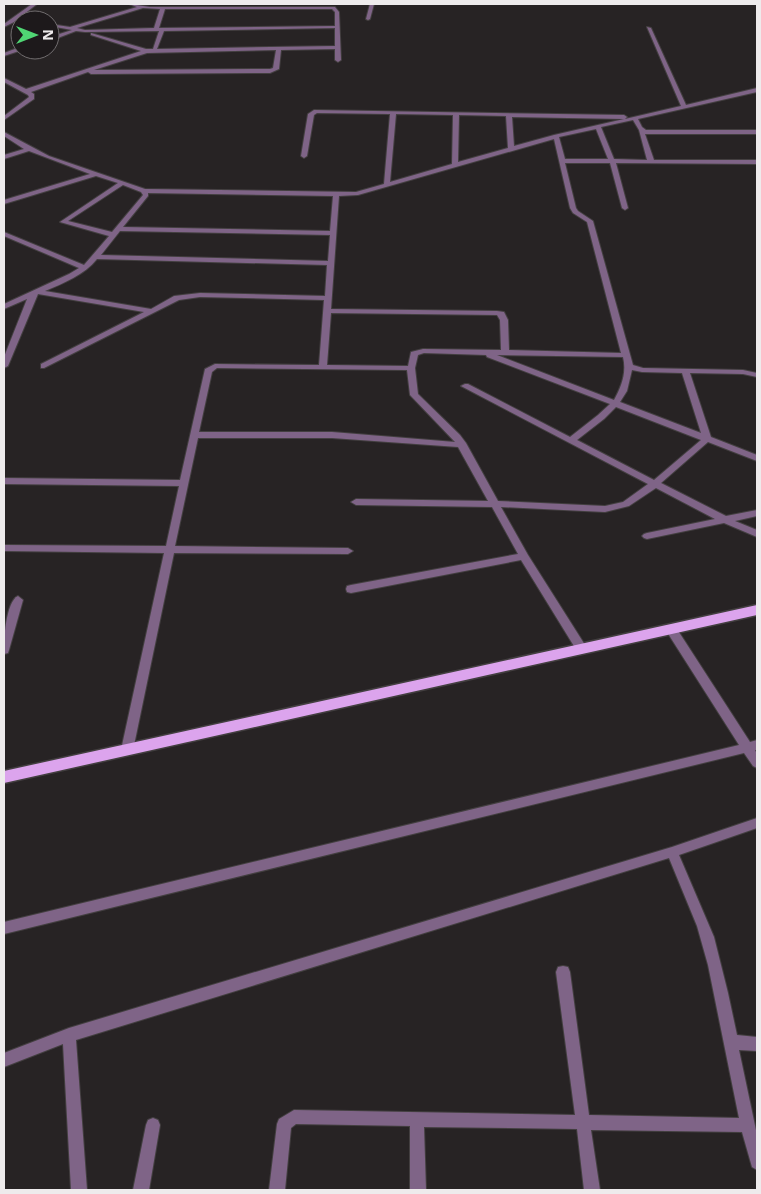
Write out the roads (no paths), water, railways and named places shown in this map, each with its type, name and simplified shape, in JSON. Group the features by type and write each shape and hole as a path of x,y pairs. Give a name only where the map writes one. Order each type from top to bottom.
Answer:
{"main road":[{"path":"4,777 757,610"}],"street":[{"path":"131,4 140,8"},
{"path":"368,19 372,4"},
{"path":"68,29 140,8 218,11 333,8 337,12 338,60"},
{"path":"155,50 163,8"},
{"path":"216,28 218,11"},
{"path":"60,27 85,31 336,27"},
{"path":"649,28 684,107"},
{"path":"60,35 75,30"},
{"path":"85,31 146,51"},
{"path":"26,91 146,51 338,47"},
{"path":"83,72 270,71 276,68 279,48"},
{"path":"4,80 31,94 29,101 4,118"},
{"path":"4,134 7,140 29,150 144,191 356,194 556,136 757,90"},
{"path":"304,156 313,112 456,113 637,118"},
{"path":"387,185 393,112"},
{"path":"455,165 456,113"},
{"path":"509,114 511,148"},
{"path":"637,118 651,161"},
{"path":"598,127 612,161 625,208"},
{"path":"641,131 757,132"},
{"path":"556,136 574,210 590,221 628,366 626,388 616,404 571,440"},
{"path":"4,157 29,150"},
{"path":"562,160 757,162"},
{"path":"4,202 95,174"},
{"path":"114,235 63,222 122,183"},
{"path":"4,307 85,268 146,196 144,191"},
{"path":"323,367 336,195"},
{"path":"120,229 333,233"},
{"path":"4,234 85,268"},
{"path":"96,257 331,263"},
{"path":"35,293 152,311"},
{"path":"4,366 35,293"},
{"path":"44,366 177,298 193,296 328,298"},
{"path":"327,311 497,313 501,314 504,320 505,353"},
{"path":"581,648 524,556 463,445 451,429 414,395 411,368 412,358 418,352 624,355"},
{"path":"484,352 757,458"},
{"path":"628,366 642,370 743,372 757,375"},
{"path":"127,750 211,368 411,368"},
{"path":"684,371 706,438"},
{"path":"465,386 725,520 757,534"},
{"path":"195,436 332,435 463,445"},
{"path":"356,502 495,504 606,509 626,504 655,484 706,438"},
{"path":"4,481 185,483"},
{"path":"647,536 757,513"},
{"path":"4,548 348,551"},
{"path":"351,589 524,556"},
{"path":"4,650 18,600"},
{"path":"671,629 752,746 757,763"},
{"path":"4,928 752,746"},
{"path":"4,1060 69,1035 672,852 757,823"},
{"path":"672,852 707,939 731,1042 747,1125 757,1162"},
{"path":"563,972 592,1190"},
{"path":"69,1035 79,1190"},
{"path":"731,1042 757,1044"},
{"path":"277,1190 284,1124 294,1118 747,1125"},
{"path":"417,1121 418,1190"},
{"path":"142,1190 153,1125"}]}
